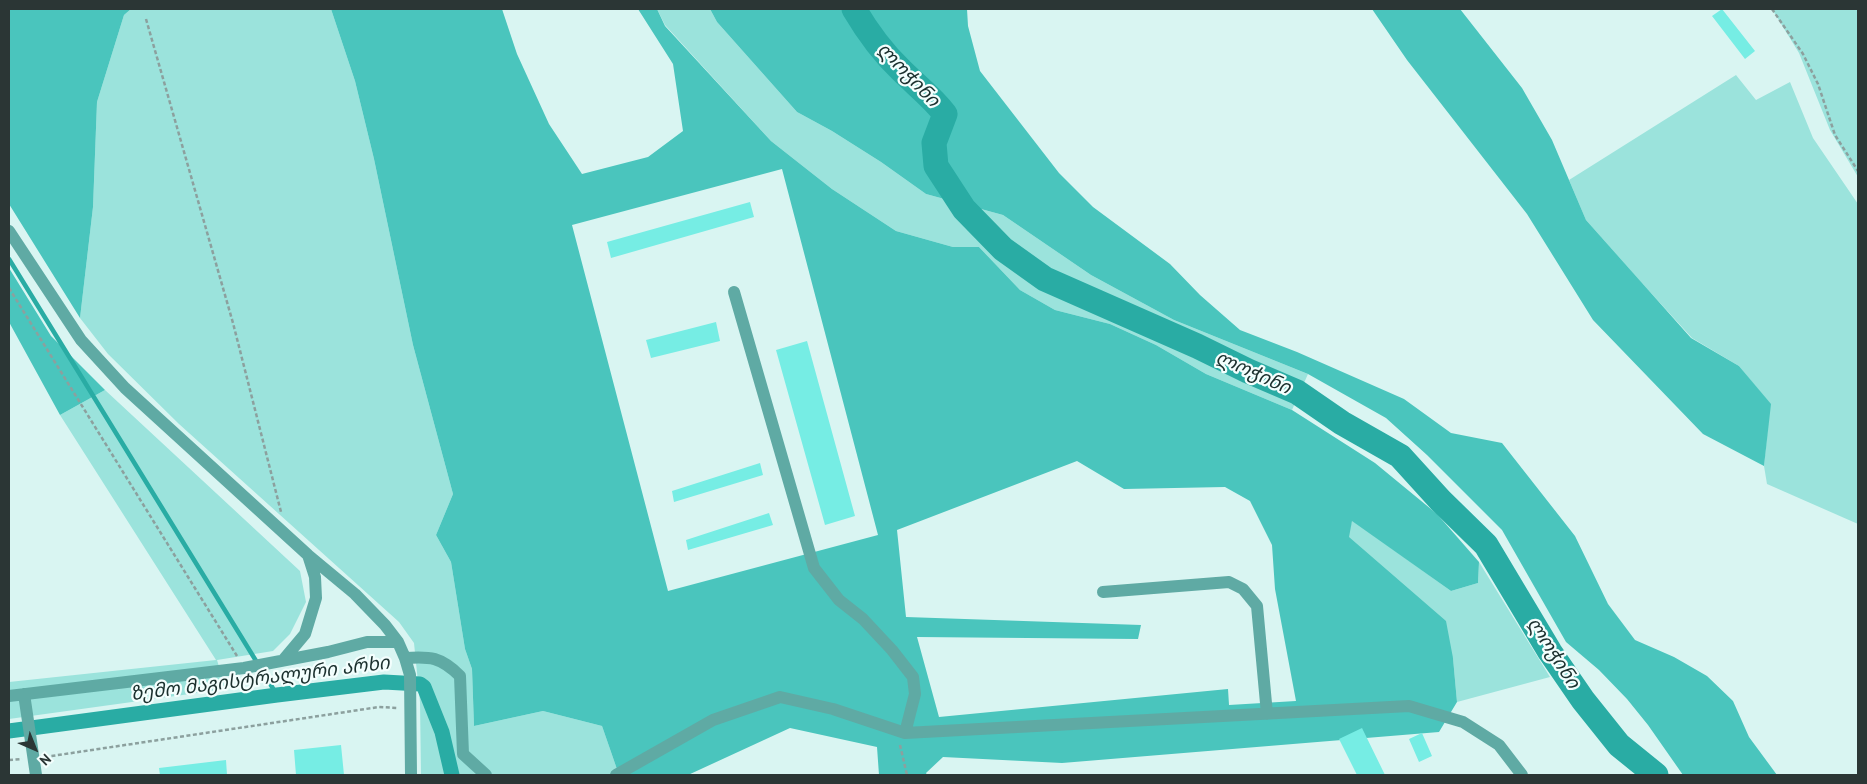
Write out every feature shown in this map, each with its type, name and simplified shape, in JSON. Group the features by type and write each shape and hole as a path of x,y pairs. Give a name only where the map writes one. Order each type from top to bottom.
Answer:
{"street":[{"path":"9,231 81,340 125,388 286,535 355,594 386,625 398,642 410,675 411,775"},
{"path":"734,292 814,568 840,600 864,619 913,677 915,694 905,733"},
{"path":"284,659 305,634 316,598 315,577 308,554"},
{"path":"1103,592 1229,582 1243,589 1257,606 1267,714"},
{"path":"9,696 244,668 328,652 367,642 398,642"},
{"path":"405,658 426,656 449,664 460,676 463,754 470,775"},
{"path":"24,694 36,775"},
{"path":"616,775 713,720 780,697 833,709 905,733 1410,706 1463,722 1499,745 1522,775"},
{"path":"463,754 486,775"}],"path":[{"path":"1772,9 1803,54 1818,84 1835,135 1858,171"},
{"path":"146,19 233,323 286,535"},
{"path":"9,288 244,668"},
{"path":"9,760 34,753 411,705"},
{"path":"905,733 899,742 907,775"}],"shaded area":[{"path":"9,9 131,9 124,15 97,102 93,207 80,318 9,204"},
{"path":"131,9 331,9 355,81 374,159 413,345 453,494 436,535 451,562 465,649 472,669 474,726 543,711 602,726 619,775 421,775 420,702 414,643 399,622 179,424 108,354 80,318 93,207 97,102 124,15"},
{"path":"331,9 502,9 517,54 549,124 582,174 648,157 683,131 673,64 638,9 657,9 665,26 771,141 832,189 896,231 953,247 979,247 1020,290 1055,310 1110,324 1156,345 1206,374 1292,410 1375,463 1437,514 1479,562 1478,583 1451,591 1352,521 1349,537 1446,621 1453,658 1457,702 1439,732 1062,763 943,757 926,773 927,775 879,775 877,747 790,728 688,775 619,775 602,726 543,711 474,726 472,669 465,649 451,562 436,535 453,494 413,345 374,159 355,81","holes":["782,169 878,535 668,591 572,225","1077,461 1124,489 1225,487 1250,501 1272,545 1275,589 1296,701 1229,705 1228,689 939,717 917,637 1138,639 1141,625 906,617 897,530"]},
{"path":"657,9 710,9 717,22 797,112 832,131 881,162 926,194 1003,215 1091,275 1174,320 1308,374 1292,410 1206,374 1156,345 1110,324 1055,310 1020,290 979,247 953,247 896,231 832,189 771,141 665,25"},
{"path":"710,9 967,9 968,26 980,71 1059,173 1093,207 1170,264 1200,295 1240,330 1297,352 1404,399 1451,433 1502,443 1575,536 1608,604 1635,640 1674,657 1707,676 1733,701 1749,737 1777,775 1683,775 1627,699 1599,670 1566,642 1502,530 1427,455 1386,418 1308,374 1174,320 1091,275 1003,215 926,194 881,162 832,131 797,112 717,22"},
{"path":"1372,9 1460,9 1522,88 1552,140 1586,220 1691,338 1739,366 1771,404 1764,466 1703,434 1593,320 1527,214 1407,60"},
{"path":"1772,9 1858,9 1858,177 1830,130 1799,53"},
{"path":"1736,75 1756,100 1790,82 1813,138 1858,204 1858,524 1767,484 1764,466 1770,404 1739,366 1692,338 1641,282 1586,220 1569,180"},
{"path":"9,268 51,336 105,390 60,415 9,322"},
{"path":"105,390 300,571 306,602 290,634 273,651 217,660 226,689 9,719 9,682 216,660 60,415"},
{"path":"1352,520 1451,591 1478,583 1479,562 1550,677 1457,702 1453,658 1348,537"}],"building":[{"path":"1722,9 1755,51 1745,59 1712,16"},
{"path":"750,202 754,217 611,258 607,242"},
{"path":"716,322 720,341 651,358 646,340"},
{"path":"807,341 855,516 825,525 776,350"},
{"path":"760,463 763,475 674,502 672,491"},
{"path":"769,513 773,525 688,550 686,540"},
{"path":"1362,728 1385,775 1357,775 1339,739"},
{"path":"1422,733 1432,756 1419,762 1409,739"},
{"path":"341,745 344,775 296,775 294,750"},
{"path":"226,760 227,775 160,775 159,768"}],"waterway":[{"name":"ლოჭინი","path":"854,9 887,56 945,114 934,143 936,166 964,209 1003,249 1045,279 1297,392 1342,423 1400,456 1440,500 1486,545 1550,652 1583,700 1619,745 1656,775"},
{"path":"9,259 277,695"},
{"name":"ზემო მაგისტრალური არხი","path":"9,731 384,682 420,684 424,687 442,732 452,775"}]}
